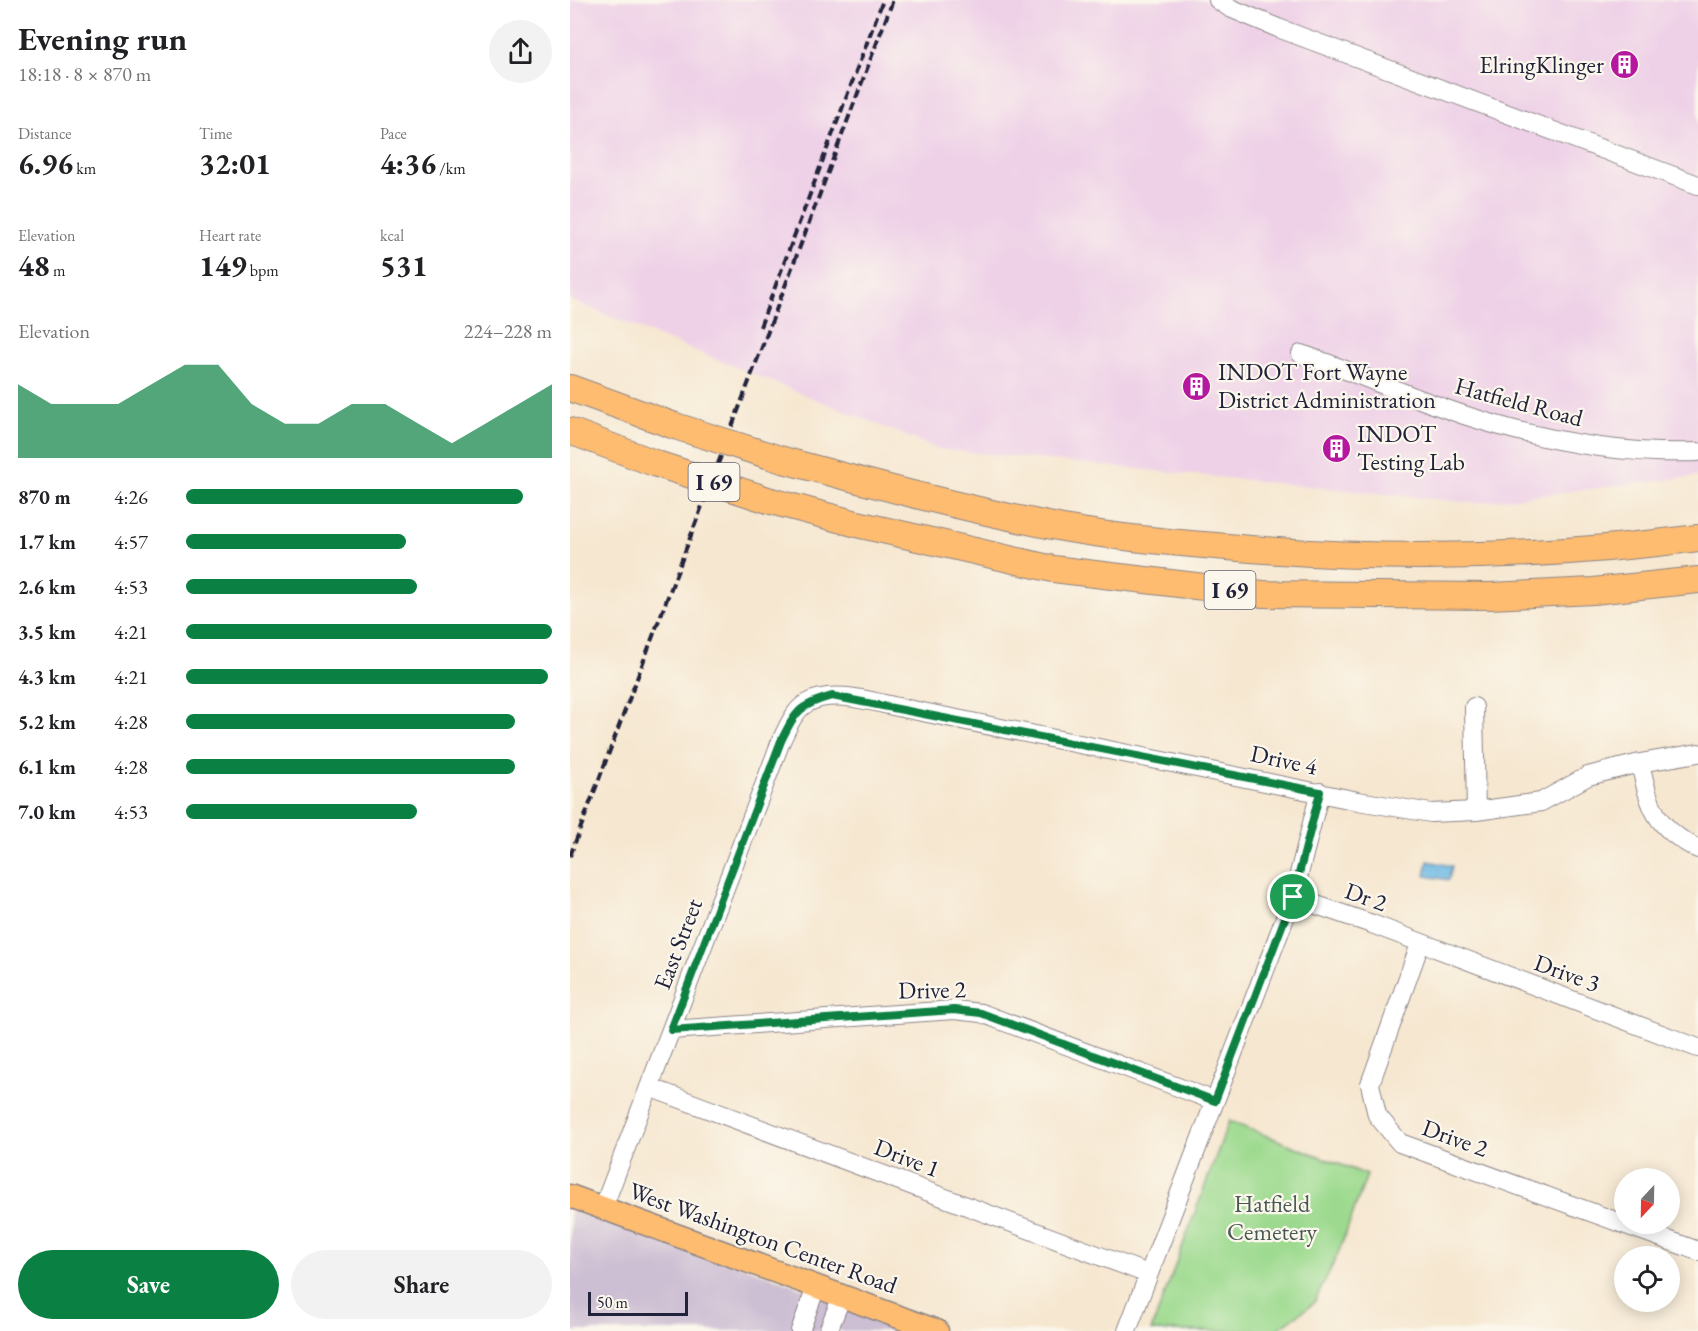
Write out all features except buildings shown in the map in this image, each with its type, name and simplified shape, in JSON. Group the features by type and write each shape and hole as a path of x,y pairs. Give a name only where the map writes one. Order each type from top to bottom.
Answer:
{"highway":[{"name":"I 69","path":"570,388 675,426 783,460 876,485 1064,528 1268,551 1378,555 1489,555 1698,538"},
{"name":"I 69","path":"570,431 657,464 771,501 857,524 1053,569 1263,594 1490,596 1593,591 1698,580"}],"main road":[{"name":"West Washington Center Road","path":"570,1196 938,1331"}],"street":[{"path":"1218,0 1230,8 1278,28 1698,184"},
{"name":"Hatfield Road","path":"1301,354 1465,415 1570,444 1665,453 1698,452"},
{"name":"Drive 4","path":"806,703 832,696 891,706 1431,813 1476,811 1541,802 1588,776 1640,763 1698,753"},
{"name":"East Street","path":"603,1208 781,741 791,721 806,703"},
{"path":"1474,707 1476,811"},
{"path":"1640,763 1650,806 1670,831 1698,849"},
{"path":"1127,1331 1293,897 1320,792"},
{"name":"Dr 2","path":"1293,897 1372,924 1420,944"},
{"name":"Drive 2","path":"1420,944 1370,1084 1377,1115 1400,1143 1698,1251"},
{"name":"Drive 3","path":"1420,944 1698,1048"},
{"name":"Drive 2","path":"671,1030 954,1010 981,1013 1215,1101"},
{"name":"Drive 1","path":"649,1087 1148,1274"},
{"path":"800,1331 816,1287"},
{"path":"828,1331 842,1296"}],"shaded area":[{"path":"570,0 1698,0 1698,476 1474,503 938,449 570,300"},
{"path":"570,1202 917,1331 570,1331"}],"green space":[{"name":"Hatfield Cemetery","path":"1229,1121 1367,1175 1338,1254 1314,1303 1275,1331 1151,1331"}],"water":[{"path":"1428,861 1452,866 1449,880 1425,876"}],"railway":[{"path":"760,327 883,0"},
{"path":"570,856 893,0"}],"place":[{"name":"ElringKlinger","path":"1625,65"},
{"name":"INDOT Fort Wayne District Administration","path":"1197,386"},
{"name":"INDOT Testing Lab","path":"1336,448"}],"route":[{"path":"832,696 903,708 1320,792 1293,897 1215,1101 981,1013 954,1010 671,1030 781,741 791,721 806,703 832,696"}]}
